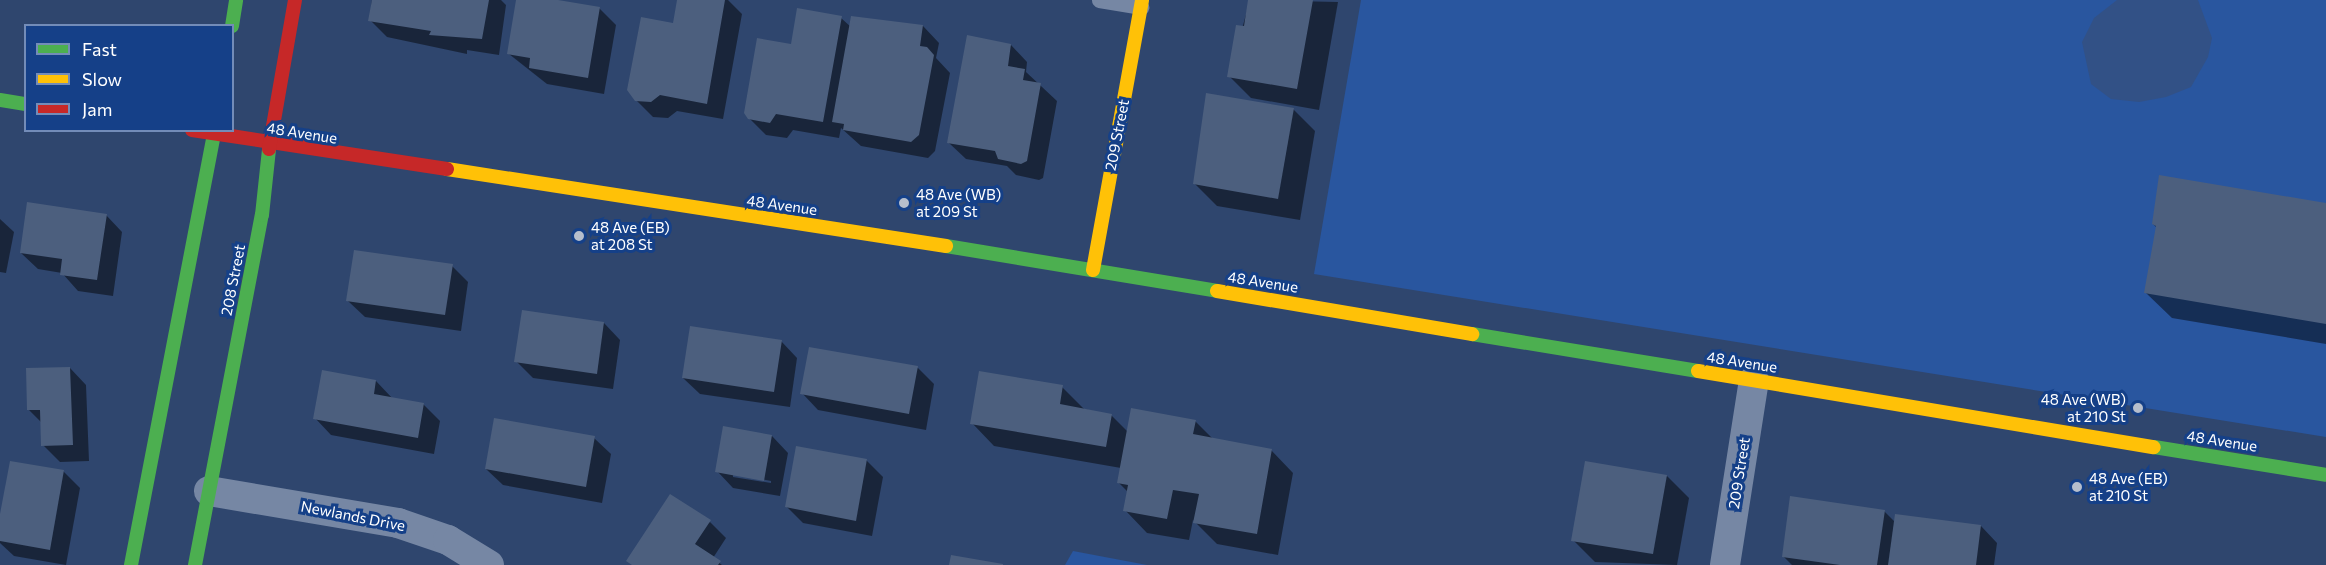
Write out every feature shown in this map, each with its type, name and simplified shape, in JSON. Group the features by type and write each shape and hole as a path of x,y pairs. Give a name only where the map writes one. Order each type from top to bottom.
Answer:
{"main road":[{"path":"232,24 236,0"},
{"name":"208 Street","path":"195,565 262,215 269,144 295,0"},
{"name":"209 Street","path":"1093,270 1142,4"},
{"path":"0,100 24,104"},
{"path":"131,565 214,132"},
{"name":"48 Avenue","path":"214,132 269,144 1093,270 2326,475"}],"street":[{"name":"209 Street","path":"1725,565 1754,380"},
{"name":"Newlands Drive","path":"209,491 398,523 448,540 489,565"}],"lane":[{"path":"1099,0 1142,4"}],"shaded area":[{"path":"1361,0 2326,0 2326,437 1314,274"},
{"path":"2117,0 2198,0 2212,38 2208,57 2191,87 2166,97 2139,102 2111,99 2091,84 2082,42 2094,18"},
{"path":"1073,551 1147,565 1065,565"}],"building":[{"path":"372,0 489,0 482,39 429,35 431,31 368,21"},
{"path":"516,0 558,0 600,7 588,78 529,68 530,58 507,54"},
{"path":"677,0 725,0 707,104 660,95 651,102 635,101 627,90 641,17 673,23"},
{"path":"1248,0 1313,0 1297,89 1227,77 1236,25 1244,26"},
{"path":"797,8 842,16 823,122 776,114 770,123 748,119 744,113 757,38 791,44"},
{"path":"851,16 923,25 920,46 927,47 934,55 919,135 911,142 843,130 844,124 832,122"},
{"path":"967,35 1011,44 1008,66 1025,69 1023,80 1041,83 1027,161 1021,164 998,159 995,151 947,143"},
{"path":"1206,93 1294,108 1278,199 1193,184"},
{"path":"2159,175 2326,203 2326,324 2144,293 2156,226 2152,224"},
{"path":"27,202 107,214 97,280 60,275 62,259 20,253"},
{"path":"354,250 453,264 445,315 346,301"},
{"path":"522,310 604,322 597,374 514,362"},
{"path":"690,326 782,340 774,392 682,378"},
{"path":"809,347 918,366 909,414 800,394"},
{"path":"70,367 73,445 41,446 40,410 27,410 26,368"},
{"path":"322,370 376,380 374,394 424,403 418,438 313,419"},
{"path":"979,371 1063,385 1060,404 1112,414 1106,447 970,424"},
{"path":"1131,408 1196,420 1193,434 1272,449 1257,534 1193,523 1199,494 1173,490 1167,519 1123,511 1128,485 1117,483"},
{"path":"494,418 595,436 586,487 485,469"},
{"path":"723,426 772,435 764,481 715,472"},
{"path":"796,446 867,459 856,521 785,507"},
{"path":"10,461 64,470 50,550 0,541 0,514"},
{"path":"1585,461 1667,475 1653,554 1571,541"},
{"path":"670,494 711,520 695,544 721,561 718,565 632,565 626,561"},
{"path":"1790,496 1885,510 1877,565 1840,565 1782,557"},
{"path":"1895,514 1981,525 1976,565 1888,565"},
{"path":"951,555 1003,564 1003,565 949,565"}],"traffic: fast":[{"path":"232,24 236,0"},
{"path":"0,100 24,104"},
{"path":"131,565 215,132"},
{"path":"195,565 262,215 269,149"},
{"path":"946,246 1217,291"},
{"path":"1472,334 1698,371"},
{"path":"2154,447 2326,475"}],"traffic: slow":[{"path":"1093,270 1142,0"},
{"path":"447,169 946,246"},
{"path":"1217,291 1472,334"},
{"path":"1698,371 2154,447"}],"traffic: jam":[{"path":"269,149 295,0"},
{"path":"205,132 447,169"}],"place":[{"name":"48 Ave (WB) at 209 St","path":"904,203"},
{"name":"48 Ave (EB) at 208 St","path":"579,236"},
{"name":"48 Ave (WB) at 210 St","path":"2138,408"},
{"name":"48 Ave (EB) at 210 St","path":"2077,487"}]}
